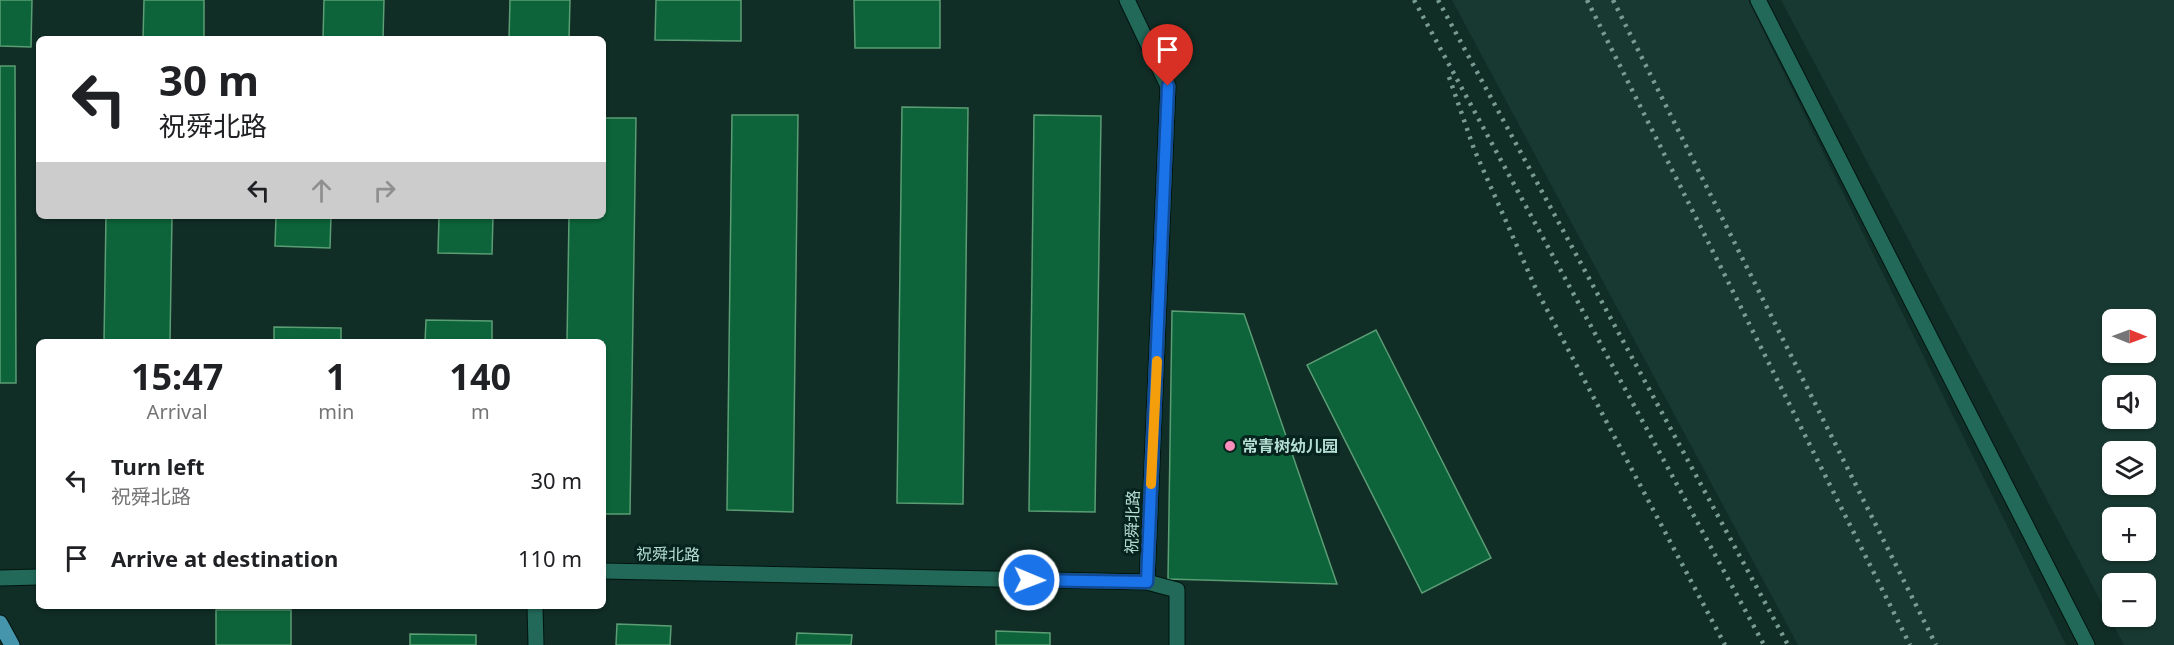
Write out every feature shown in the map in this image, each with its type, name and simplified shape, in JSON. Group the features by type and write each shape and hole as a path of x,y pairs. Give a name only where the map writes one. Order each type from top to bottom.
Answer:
{"main road":[{"path":"0,623 12,645"}],"street":[{"name":"祝舜北路","path":"606,571 1147,582 1168,86 1127,0"},
{"path":"1758,0 2087,645"},
{"path":"0,578 36,577"},
{"path":"1147,582 1177,590 1177,645"},
{"path":"535,609 536,645"}],"shaded area":[{"path":"1452,0 1748,0 2066,645 1798,645"},
{"path":"1781,0 2174,0 2174,645 2124,645 2114,627 2156,627 2156,573 2102,573 2102,604"}],"building":[{"path":"0,0 32,0 31,47 0,46"},
{"path":"144,0 204,0 204,36 143,36"},
{"path":"324,0 384,0 383,36 323,36"},
{"path":"510,0 570,0 569,36 509,36"},
{"path":"656,0 741,0 741,41 655,40"},
{"path":"854,0 940,0 940,48 855,48"},
{"path":"0,66 15,66 16,383 0,383"},
{"path":"902,107 968,108 963,504 897,503"},
{"path":"732,115 798,115 793,512 727,510"},
{"path":"1034,115 1101,116 1095,512 1029,511"},
{"path":"606,118 636,118 630,514 606,514 606,339 567,339 569,219 606,219"},
{"path":"106,219 172,219 170,339 104,339"},
{"path":"276,219 331,219 330,248 275,246"},
{"path":"439,219 493,219 492,254 438,253"},
{"name":"常青树幼儿园","path":"1172,311 1244,314 1337,584 1168,579"},
{"path":"426,320 492,321 492,339 425,339"},
{"path":"274,327 341,328 341,339 274,339"},
{"path":"1376,330 1491,558 1422,593 1307,365"},
{"path":"216,610 291,610 291,645 216,645"},
{"path":"617,624 671,626 670,645 616,645"},
{"path":"996,631 1050,633 1050,645 996,645"},
{"path":"797,633 852,635 851,645 796,645"},
{"path":"410,634 476,635 476,645 410,645"}],"railway":[{"path":"1414,0 1764,645"},
{"path":"1438,0 1788,645"},
{"path":"1587,0 1910,645"},
{"path":"1613,0 1936,645"},
{"path":"1449,77 1474,149 1536,289 1725,645"}],"slow traffic":[{"path":"1151,484 1157,361"}],"place":[{"name":"常青树幼儿园","path":"1230,446"}],"route":[{"path":"1029,580 1147,582 1168,86"}]}
